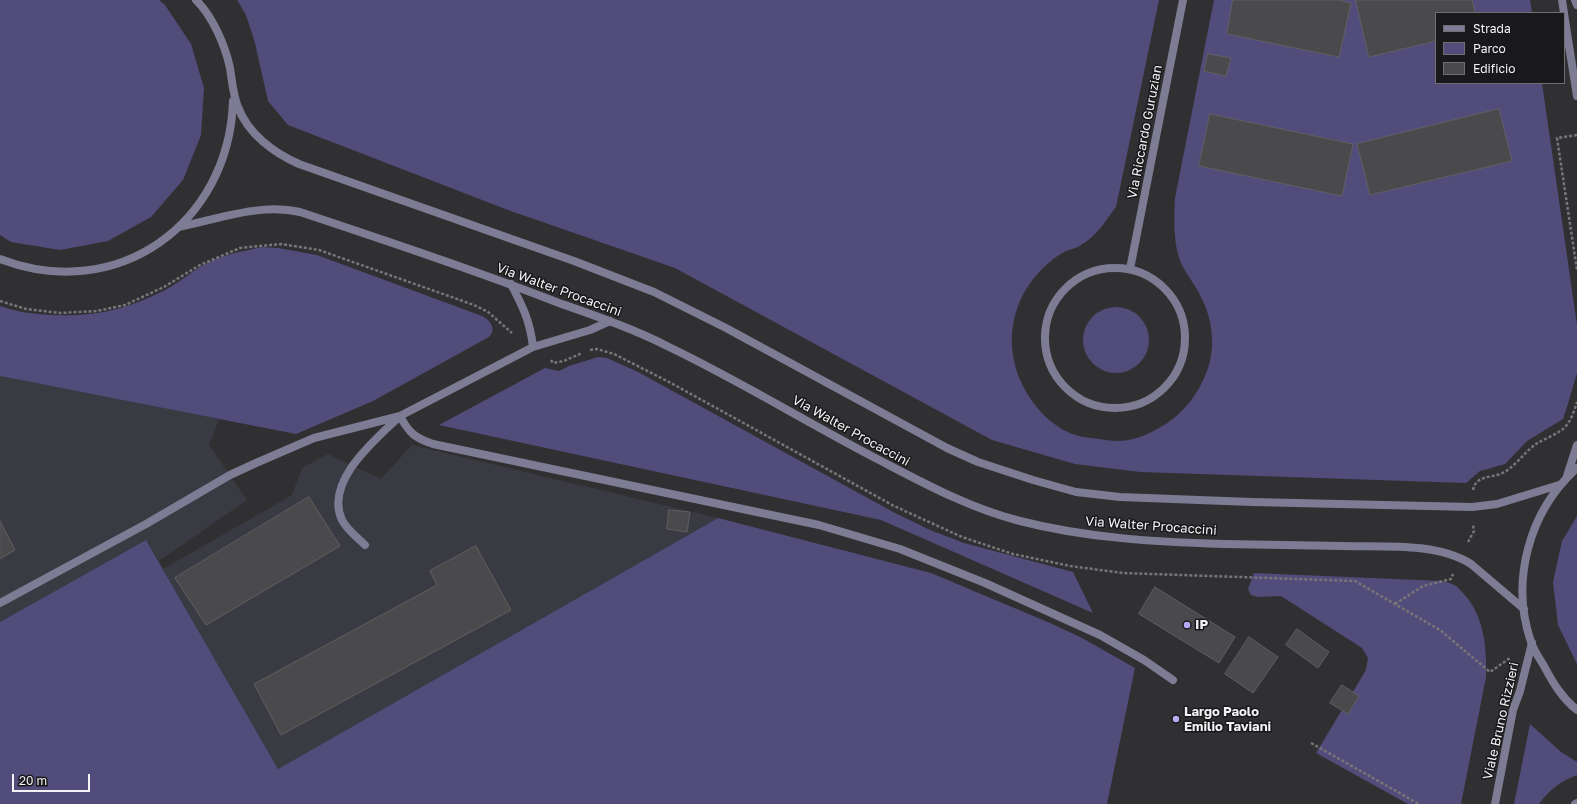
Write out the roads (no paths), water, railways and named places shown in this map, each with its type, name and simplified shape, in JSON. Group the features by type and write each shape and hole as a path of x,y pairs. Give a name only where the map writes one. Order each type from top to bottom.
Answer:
{"street":[{"name":"Via Walter Procaccini","path":"196,0 201,3 226,53 237,106 248,125 274,150 289,160 574,261 654,292 733,332 947,448 978,462 1012,474 1076,492 1120,497 1411,507 1484,506 1497,504 1559,485"},
{"name":"Via Riccardo Guruzian","path":"1130,269 1183,0"},
{"path":"1562,0 1564,12"},
{"path":"1575,0 1577,5"},
{"path":"1565,19 1577,96"},
{"name":"Via Walter Procaccini","path":"0,259 20,266 48,272 77,272 100,268 135,257 157,245 178,227 198,206 212,182 222,159 230,134 233,92"},
{"name":"Via Walter Procaccini","path":"178,227 250,211 273,209 292,210 511,284 610,321 666,345 911,477 975,506 1017,521 1066,531 1155,541 1407,548 1441,552 1461,558 1471,564 1524,609"},
{"path":"1107,268 1130,269 1152,278 1169,292 1181,312 1186,336 1183,358 1172,380 1156,396 1135,406 1112,409 1089,404 1069,392 1054,374 1046,353 1045,330 1052,307 1066,288 1078,279 1084,275 1107,268"},
{"path":"511,284 527,316 534,347"},
{"path":"0,603 146,524 230,475 314,438 400,416 534,347 590,330 610,321"},
{"path":"365,545 347,528 342,520 339,510 342,489 345,478 352,466 365,450 400,416"},
{"path":"400,416 406,428 413,435 420,440 433,444 812,524 861,536 900,549 979,580 1085,627 1133,653 1173,680"},
{"path":"1566,478 1577,445"},
{"path":"1577,468 1559,485 1540,515 1530,540 1523,574 1524,609 1532,643 1554,686 1577,710"},
{"name":"Viale Bruno Rizzieri","path":"1495,804 1513,710 1520,691 1532,643"}],"place":[{"name":"IP","path":"1187,625"},
{"name":"Largo Paolo Emilio Taviani","path":"1176,719"}]}
